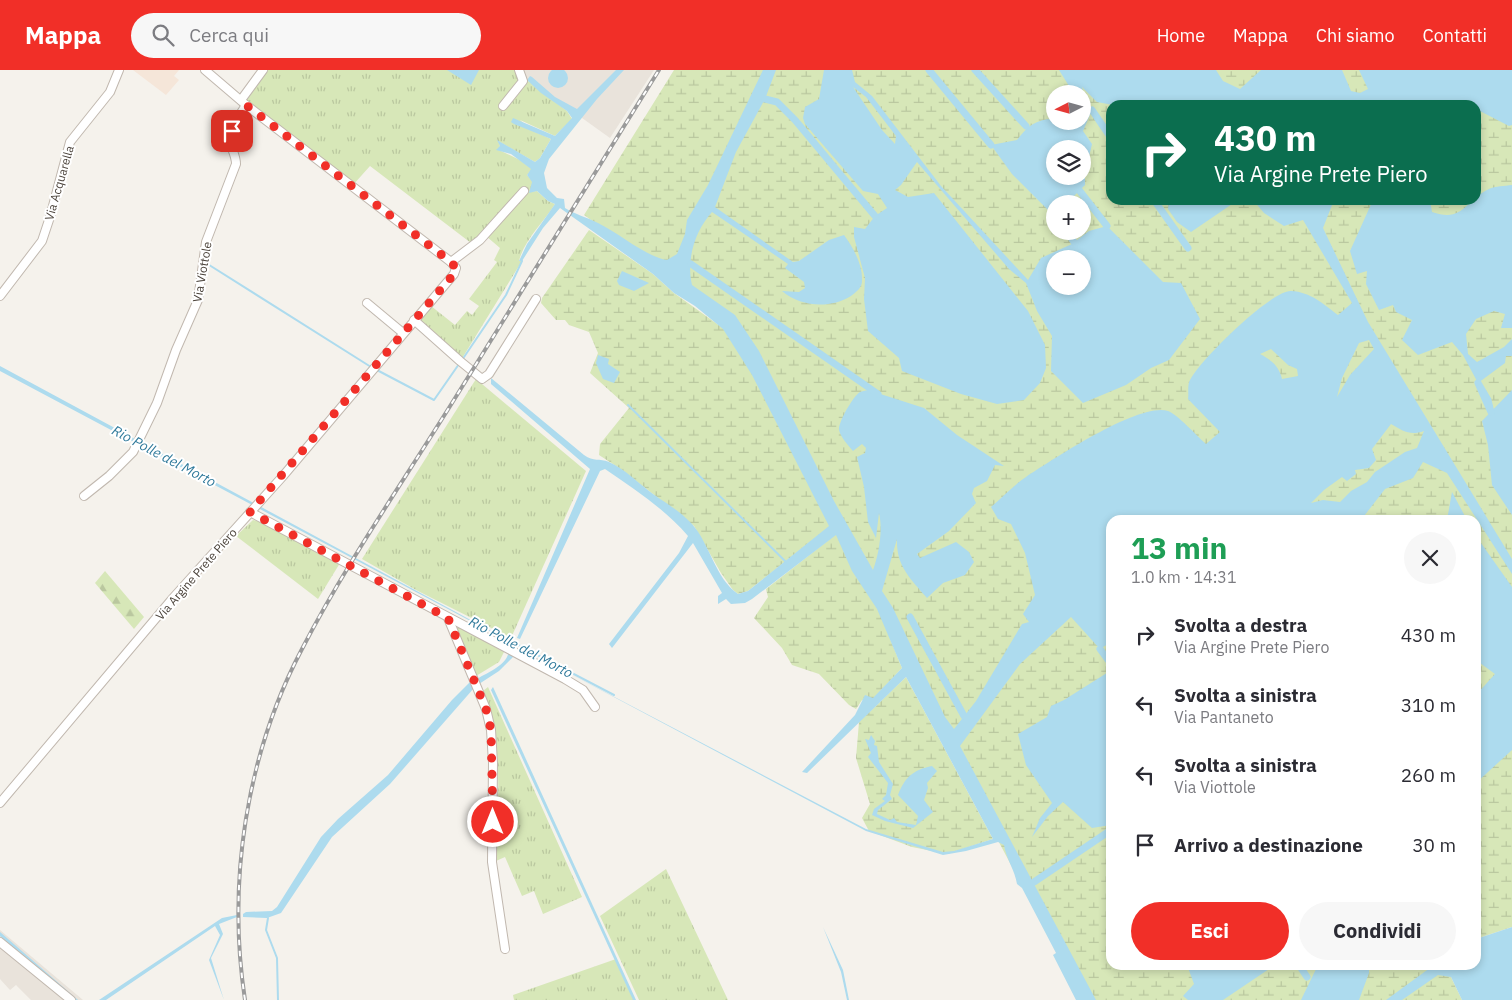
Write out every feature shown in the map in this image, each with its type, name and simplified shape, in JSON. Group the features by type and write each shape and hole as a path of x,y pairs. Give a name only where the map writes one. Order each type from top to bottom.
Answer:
{"street":[{"name":"Via Acquarella","path":"0,296 42,242 70,142 110,92 119,70"},
{"path":"205,70 451,262 480,240 524,190"},
{"name":"Via Viottole","path":"84,496 109,476 133,452 162,391 176,350 198,300 206,242 236,164 236,154 230,142 232,131 244,102 263,70"},
{"path":"503,106 523,81 519,70"},
{"name":"Via Argine Prete Piero","path":"0,803 173,598 283,476 454,274 456,268 451,262"},
{"path":"414,320 482,379 489,374 536,299"},
{"path":"367,303 403,333"},
{"path":"251,511 565,679 583,690 595,707"},
{"path":"448,618 486,709 491,730 493,763 492,862 505,949"},
{"path":"0,942 71,1000"}],"shaded area":[{"path":"133,70 179,70 174,76 179,80 166,95"},
{"path":"515,70 654,70 610,138"},
{"path":"0,930 83,1000 31,1000 16,985 10,990 0,979"}],"green space":[{"path":"268,70 514,70 567,111 572,119 555,136 520,120 531,130 551,139 540,158 535,162 498,141 499,150 520,160 532,169 527,175 533,182 530,192 537,191 548,201 555,204 525,246 519,261 522,261 461,360 418,320 431,306 455,325 467,311 472,315 479,306 469,299 497,262 494,260 500,248 486,236 471,243 370,166 353,185 245,100"},
{"path":"674,70 1512,70 1512,927 1481,937 1481,515 1106,515 1106,970 1452,970 1451,977 1462,1000 1083,1000 889,636 902,668 873,699 862,700 856,709 849,705 819,674 792,665 782,648 754,618 768,597 766,589 835,535 829,527 748,591 738,594 721,573 694,526 622,470 599,455 600,444 629,408 590,373 598,353 589,332 569,325 565,320 556,320 541,303 542,298 589,230 653,274 674,293 720,326 708,304 584,215"},
{"path":"476,379 586,471 511,638 416,590 362,559"},
{"path":"253,520 262,522 340,563 318,599 236,536"},
{"path":"105,571 144,617 134,629 95,583"},
{"path":"454,624 504,652 499,662 476,676"},
{"path":"906,677 993,839 947,854 912,847 869,831 862,818 870,804 856,758 859,722"},
{"path":"488,687 582,897 543,914 534,891 522,896 505,857 496,861 498,774 494,731 483,691"},
{"path":"666,869 728,1000 639,1000 600,916"},
{"path":"616,959 635,1000 514,1000 513,995"}],"water":[{"path":"558,68 565,71 568,78 565,85 558,88 551,85 548,78 551,71"},
{"path":"447,70 479,70 471,85"},
{"path":"616,70 624,70 597,99 549,159 544,173 547,188 557,198 564,199 565,208 606,227 650,254 667,260 677,254 685,234 687,220 708,185 763,70 776,70 765,99 736,152 715,207 793,262 799,261 829,240 844,235 859,263 862,275 861,286 851,296 834,303 816,304 798,300 782,291 799,292 805,288 804,282 785,268 788,264 712,212 701,228 693,246 690,265 692,285 735,315 759,351 834,501 873,570 879,549 881,527 879,513 876,538 868,522 864,487 857,457 865,453 866,448 862,444 853,451 843,439 839,430 846,410 857,394 868,390 924,408 957,435 1004,466 995,465 987,481 974,488 972,494 976,503 949,531 917,554 920,558 956,542 969,552 974,562 965,575 943,583 927,598 905,571 899,557 897,539 882,591 893,608 945,717 954,729 976,701 1022,624 1029,622 1023,614 1035,595 1025,553 1011,524 998,519 991,507 1022,480 1055,458 1096,434 1137,415 1155,411 1168,411 1182,421 1206,444 1220,432 1188,399 1189,382 1207,358 1236,328 1268,302 1281,294 1291,291 1311,296 1338,315 1352,303 1303,220 1284,226 1264,213 1257,205 1332,205 1323,228 1368,322 1512,559 1512,574 1481,526 1481,515 1474,515 1447,473 1423,462 1413,478 1385,489 1365,515 1106,515 1106,645 1100,649 1071,617 1020,664 960,746 1096,1000 1076,1000 1053,955 1056,953 1022,888 1017,884 1004,845 998,842 943,855 866,831 0,371 0,366 565,671 866,829 943,852 954,851 993,839 906,677 807,773 802,772 855,715 865,695 873,698 902,668 877,609 852,571 836,535 752,599 745,603 731,604 726,599 718,604 718,596 722,593 693,543 612,648 609,644 679,553 688,536 659,508 605,469 600,471 520,639 517,638 590,469 491,384 491,378 584,455 615,465 683,515 704,541 724,579 738,594 748,591 829,526 752,375 723,329 695,306 674,293 653,274 560,208 543,228 522,261 519,261 527,244 555,204 548,201 537,191 529,193 532,182 527,175 531,169 511,154 496,150 500,146 497,140 535,162 540,158 551,139 511,122 513,118 555,136 572,118 567,111 541,93 527,80 530,76 532,77 555,97 577,109","holes":["1369,340 1374,349 1350,375 1337,397 1342,378 1359,343","1271,349 1288,365 1297,369 1298,376 1282,379 1279,370 1274,364 1260,354","1391,424 1411,433 1424,431 1417,448 1405,452 1375,472 1367,482 1351,491 1340,502 1323,500 1311,503 1324,490 1342,477 1347,481 1356,474 1355,470 1369,468 1376,460 1372,449"]},
{"path":"824,70 852,70 855,82 872,96 941,186 1028,280 1041,258 1046,256 1046,295 1091,295 1091,250 1059,250 1077,240 1091,240 1091,230 1107,226 1163,282 1181,283 1200,319 1169,360 1151,368 1126,385 1083,403 1051,371 1052,336 1037,311 1026,283 1009,269 917,162 901,185 895,190 908,197 934,193 1028,311 1045,345 1046,368 1040,383 1024,400 997,404 961,394 902,371 899,358 868,331 864,299 865,278 854,237 854,227 865,229 875,216 887,208 878,194 863,191 805,124 803,118 805,107 819,99","holes":["853,87 866,97 896,136 895,144 882,130"]},
{"path":"1059,70 1216,70 1223,81 1240,89 1261,70 1342,70 1351,91 1360,93 1368,89 1359,70 1512,70 1512,125 1509,126 1481,112 1481,100 1106,100 1106,104 1097,102 1091,96 1091,85 1068,85"},
{"path":"1046,120 1046,130 1083,130 1089,140 1046,140 1046,185 1085,185 1075,195 1046,195 1046,208 1012,174 991,145 1017,140 1029,127"},
{"path":"1512,185 1512,328 1501,328 1505,314 1494,311 1476,319 1466,334 1468,354 1477,362 1504,347 1512,339 1512,356 1506,356 1505,363 1478,383 1463,355 1452,342 1418,355 1402,340 1412,320 1396,312 1393,305 1379,310 1366,284 1367,271 1357,274 1350,251 1371,205 1431,205 1432,212 1451,215 1469,205 1481,205 1481,194 1497,187"},
{"path":"1168,205 1231,205 1191,232 1177,222 1168,209"},
{"path":"622,271 649,283 634,291 619,285 617,281"},
{"path":"598,355 609,359 608,364 620,372 614,383 603,379 596,363"},
{"path":"1512,390 1512,515 1492,485 1488,445 1482,421"},
{"path":"1452,492 1464,515 1448,515"},
{"path":"1481,543 1512,587 1512,750 1481,778 1481,689 1495,674 1481,664"},
{"path":"509,650 513,653 513,657 499,671 479,684 477,679 501,664 508,655"},
{"path":"1106,674 1106,826 1092,828 1063,802 1048,816 1032,837 1040,818 1052,803 1026,765 1018,734 1047,717 1051,706"},
{"path":"471,681 474,688 390,784 332,837 281,913 267,918 243,917 243,914 246,912 272,911 277,907 321,837 338,819 388,775 452,700"},
{"path":"493,687 636,1000 633,1000 491,690"},
{"path":"871,735 875,741 874,745 877,746 879,762 893,784 890,795 892,799 878,810 877,814 890,820 894,818 897,822 916,825 918,816 898,795 904,783 915,772 932,766 937,771 927,783 928,788 924,800 933,812 913,828 885,821 872,815 874,809 885,801 882,799 886,795 888,783 868,757 871,753 865,739 869,740"},
{"path":"237,915 237,917 219,924 223,934 211,958 224,1000 209,960 220,935 215,926 106,1000 99,1000 222,918"},
{"path":"823,927 843,970 849,1000 847,1000 841,972"},
{"path":"1512,927 1512,1000 1462,1000 1451,977 1438,975 1402,1000 1386,1000 1427,970 1481,970 1481,937"},
{"path":"0,932 78,1000 74,1000 0,936"},
{"path":"1189,970 1268,970 1223,1000 1188,1000 1183,996 1194,984"},
{"path":"1316,970 1369,970 1359,1000 1301,1000"}],"waterway":[{"path":"929,70 991,145"},
{"path":"975,70 1026,126"},
{"path":"765,99 777,102 795,120 875,216"},
{"path":"1092,110 1106,131"},
{"path":"1079,190 1107,226"},
{"path":"1158,205 1188,248"},
{"path":"462,360 506,295 522,261"},
{"path":"206,263 371,367"},
{"path":"691,264 878,394"},
{"path":"375,369 434,400 459,364"},
{"path":"1478,383 1488,400 1491,412 1478,383"},
{"path":"628,405 786,562"},
{"path":"910,617 964,716"},
{"name":"Rio Polle del Morto","path":"507,639 614,695"},
{"path":"1100,649 1106,657"},
{"path":"1034,882 1106,833"},
{"path":"268,918 266,930 277,958 278,1000"},
{"path":"1302,970 1307,977"}],"railway":[{"path":"245,1000 238,910 240,865 246,820 255,776 267,732 283,690 319,617 355,555 659,70"}],"route":[{"path":"232,131 246,105 451,262 456,268 454,274 283,476 250,512 448,618 486,709 491,730 493,822"}]}
